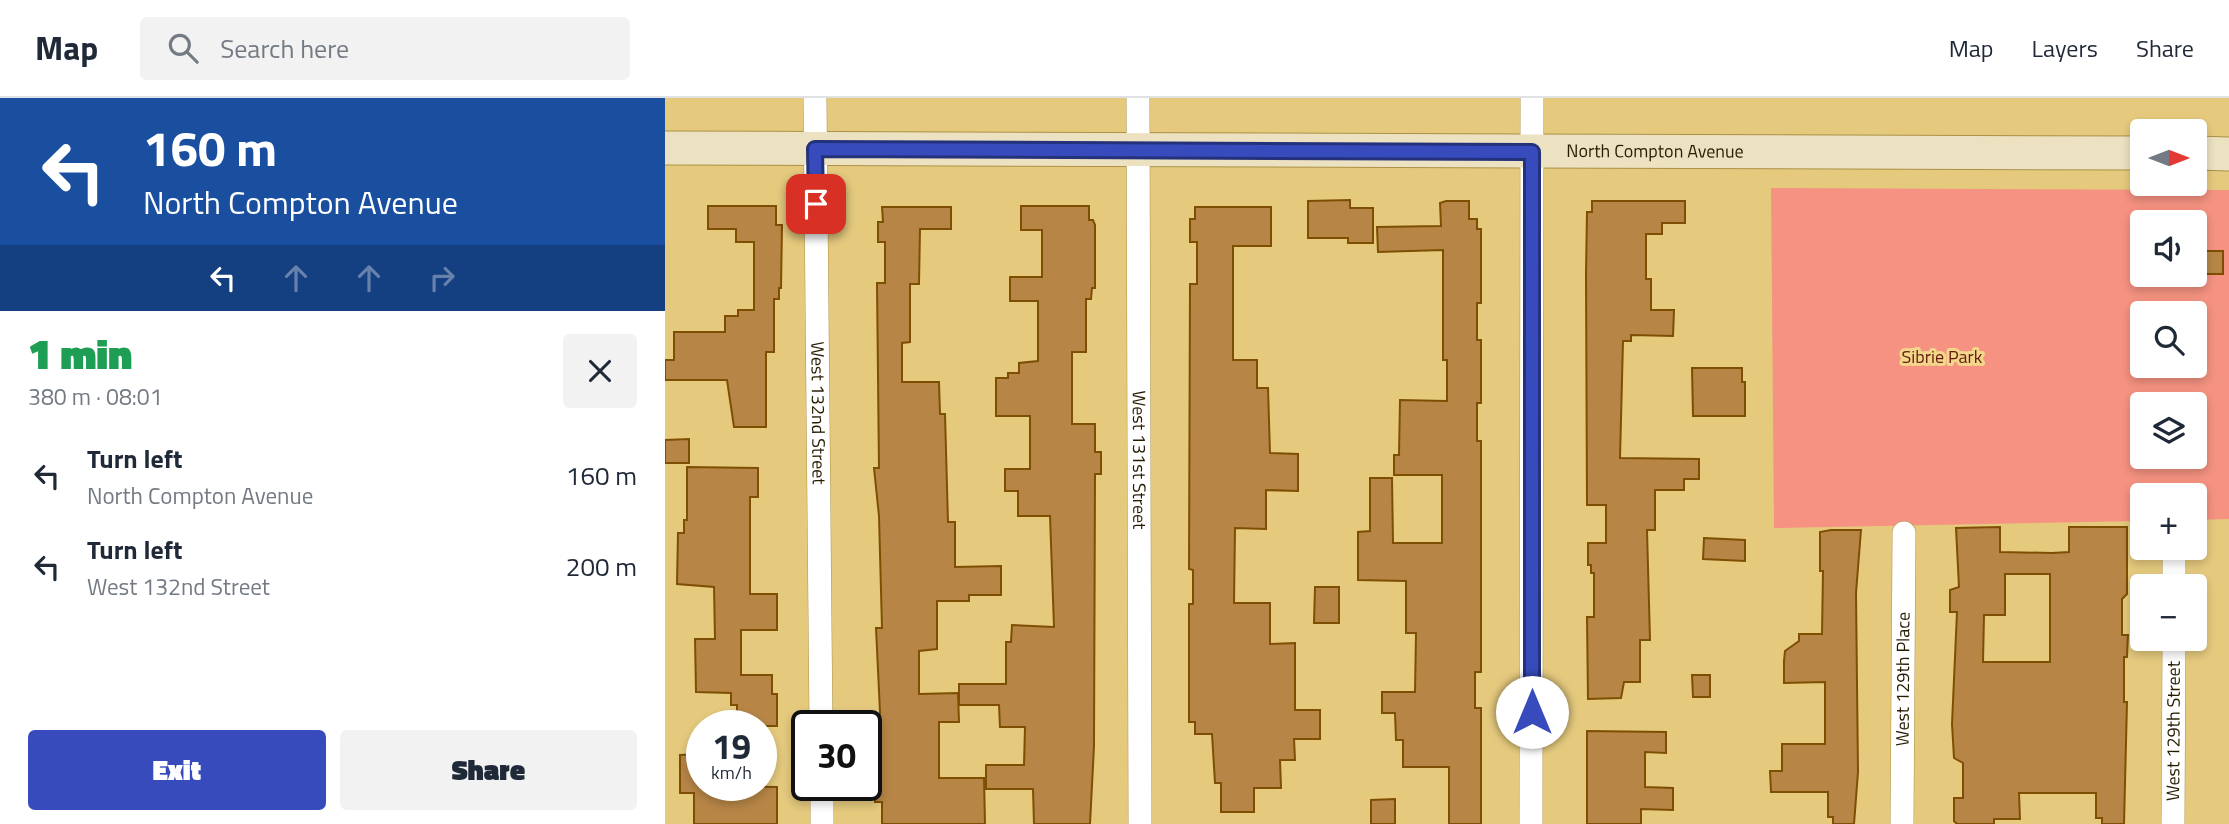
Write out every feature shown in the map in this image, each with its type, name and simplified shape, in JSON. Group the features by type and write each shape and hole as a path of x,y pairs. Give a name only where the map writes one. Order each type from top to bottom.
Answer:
{"street":[{"name":"West 132nd Street","path":"815,98 821,710"},
{"name":"West 131st Street","path":"1138,98 1140,824"},
{"path":"1531,824 1532,98"},
{"name":"North Compton Avenue","path":"665,148 1138,152 2130,153"},
{"path":"2207,153 2229,154"},
{"name":"West 129th Place","path":"1902,824 1904,533"},
{"name":"West 129th Street","path":"2173,824 2174,651"},
{"path":"822,801 822,824"}],"green space":[{"name":"Sibrie Park","path":"1771,188 2130,190 2130,196 2207,196 2207,190 2229,190 2229,519 2207,520 2207,483 2130,483 2130,521 1774,528"}],"building":[{"path":"1350,200 1350,208 1373,208 1373,243 1348,243 1348,238 1308,238 1308,201"},
{"path":"1469,201 1469,219 1477,219 1477,229 1481,229 1481,303 1477,303 1477,340 1481,340 1481,403 1477,403 1477,441 1481,441 1481,672 1475,672 1475,708 1481,708 1481,824 1449,824 1449,767 1403,767 1403,740 1396,740 1395,713 1382,713 1382,692 1415,692 1416,633 1406,633 1406,581 1358,580 1358,532 1370,531 1370,478 1392,478 1393,543 1442,543 1442,475 1394,475 1394,455 1399,455 1400,400 1447,401 1447,360 1443,360 1443,250 1378,252 1377,227 1441,226 1440,203"},
{"path":"1592,201 1685,201 1685,223 1662,223 1662,234 1646,234 1646,279 1651,279 1651,310 1674,310 1673,336 1631,335 1631,341 1623,341 1620,458 1699,459 1699,479 1684,479 1684,490 1655,490 1655,530 1647,530 1650,640 1640,640 1640,682 1624,682 1621,698 1588,699 1587,617 1594,617 1594,573 1591,573 1591,565 1588,565 1588,543 1606,543 1606,505 1587,505 1587,212 1592,212"},
{"path":"708,206 776,206 776,225 782,225 781,288 779,299 774,299 774,352 766,352 766,427 734,427 727,380 665,380 665,360 674,360 674,332 725,332 725,316 738,316 738,310 754,310 754,242 736,242 736,229 708,229"},
{"path":"1021,206 1089,206 1089,220 1093,220 1095,225 1095,288 1092,288 1091,299 1086,299 1086,352 1072,352 1072,424 1095,424 1095,452 1101,452 1101,474 1095,474 1094,746 1090,824 1034,824 1033,789 986,789 986,765 1024,765 1025,727 1000,727 999,705 959,705 959,684 1006,684 1006,642 1011,642 1012,625 1054,627 1050,516 1018,516 1018,491 1005,491 1005,469 1030,469 1030,416 996,416 996,378 1008,378 1008,373 1019,373 1019,363 1038,361 1038,301 1010,301 1010,277 1042,277 1042,230 1021,230"},
{"path":"882,207 951,207 951,229 920,229 919,284 910,284 910,342 902,343 902,382 939,382 940,414 945,414 948,522 955,522 955,567 1001,566 1001,595 969,595 969,601 937,601 937,649 919,651 919,694 958,693 959,722 939,722 939,778 984,778 985,824 882,824 882,802 875,802 882,801 882,710 876,628 882,628 879,516 874,468 879,468 877,283 885,283 885,242 878,242 878,222 883,222"},
{"path":"1195,207 1271,207 1271,246 1233,246 1233,360 1257,360 1257,388 1268,388 1270,453 1298,454 1298,491 1266,490 1266,529 1235,528 1234,603 1270,603 1270,644 1295,643 1295,710 1320,710 1320,739 1294,739 1295,760 1280,760 1281,788 1254,788 1254,812 1221,812 1221,783 1215,783 1212,734 1195,734 1195,722 1189,722 1189,604 1193,604 1193,570 1189,569 1190,284 1197,284 1197,242 1190,242 1190,219 1195,219"},
{"path":"2207,251 2223,251 2223,274 2207,274"},
{"path":"1692,368 1742,368 1742,382 1745,382 1745,416 1693,416"},
{"path":"689,439 689,463 665,463 665,440"},
{"path":"687,467 758,468 758,497 750,497 750,594 777,594 777,630 741,630 741,675 772,675 772,694 777,694 777,710 737,710 737,705 731,705 731,693 696,692 695,639 715,639 714,587 677,584 678,533 684,533 684,520 687,520"},
{"path":"2000,527 2000,552 2052,553 2069,552 2069,527 2127,527 2127,594 2122,599 2122,635 2128,635 2127,657 2124,657 2124,702 2127,702 2124,824 2102,824 2102,818 2096,818 2096,793 2019,793 2020,819 1994,819 1994,824 1957,824 1954,821 1954,798 1963,798 1963,763 1954,758 1952,724 1957,612 1950,612 1950,590 1959,587 1956,528","holes":["2005,574 2050,574 2050,662 1983,662 1984,615 2005,615"]},
{"path":"1861,530 1856,593 1858,772 1854,824 1833,824 1833,817 1828,817 1828,792 1771,792 1770,771 1782,771 1782,744 1825,744 1825,682 1784,683 1784,661 1785,651 1799,641 1799,634 1822,634 1823,571 1820,571 1820,532"},
{"path":"1704,538 1745,540 1745,561 1703,559"},
{"path":"1315,587 1339,587 1339,623 1314,623"},
{"path":"1692,675 1710,675 1710,697 1693,697"},
{"path":"1587,731 1666,732 1666,753 1645,752 1645,787 1673,788 1673,810 1641,809 1641,824 1587,824"},
{"path":"680,755 686,755 686,793 680,793"},
{"path":"1395,799 1395,824 1371,824 1371,800"},
{"path":"694,801 777,801 777,824 694,824"}],"route":[{"path":"816,204 815,149 1532,152 1532,712"}]}
